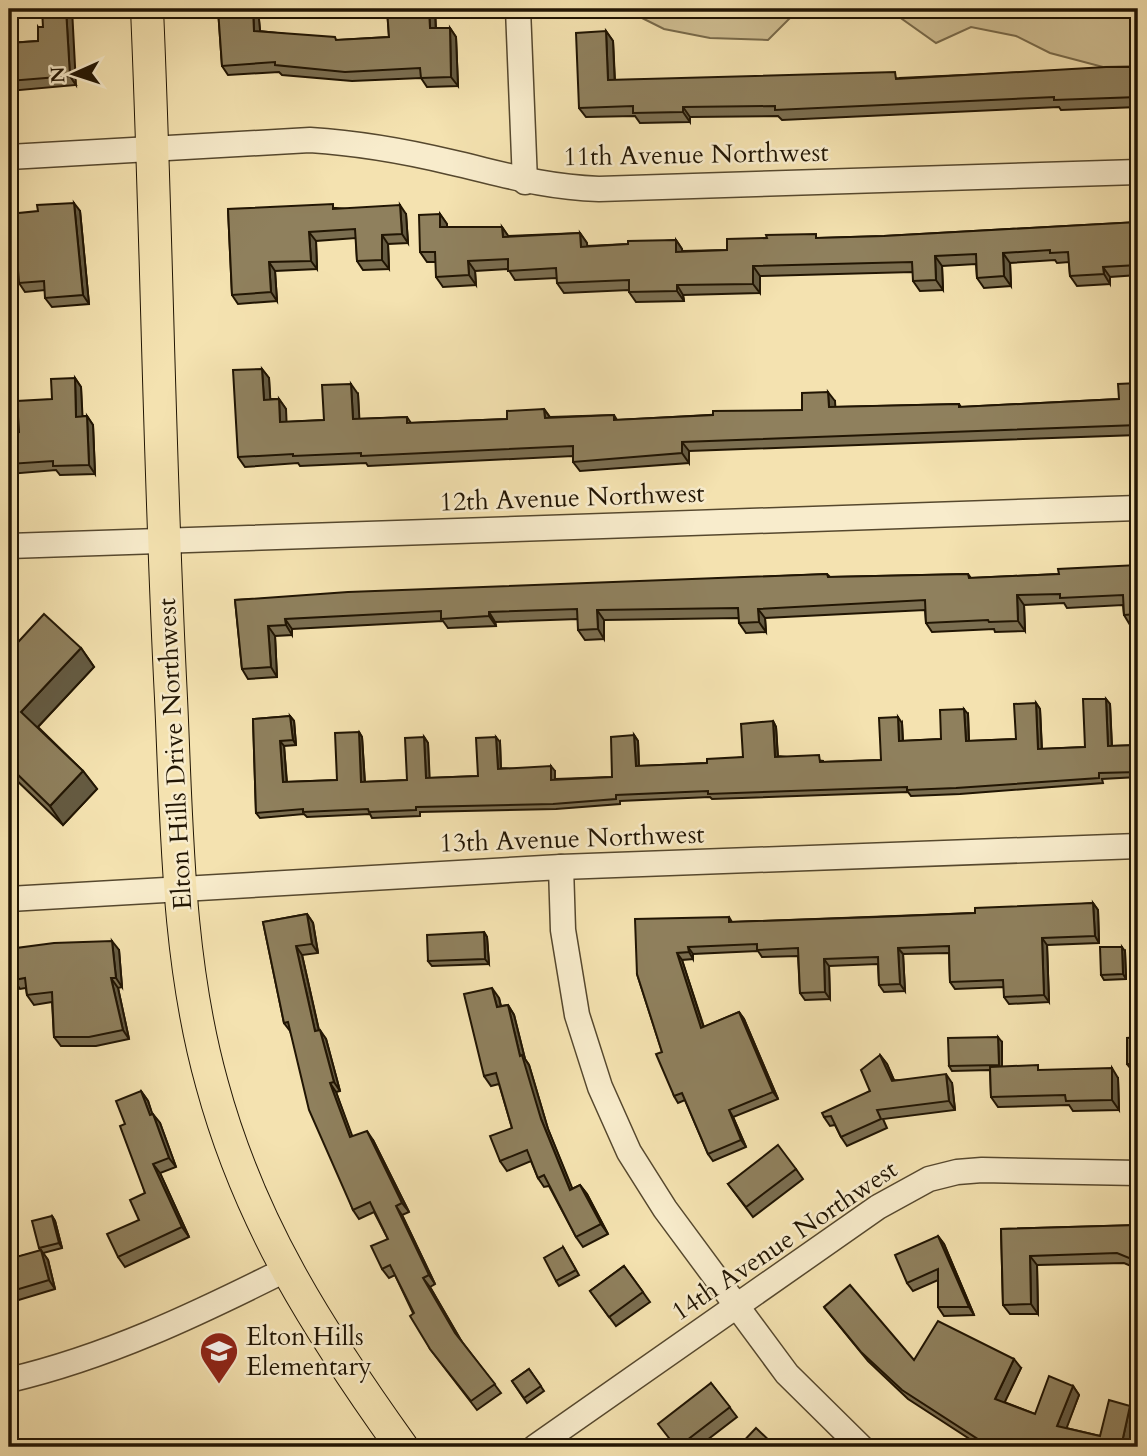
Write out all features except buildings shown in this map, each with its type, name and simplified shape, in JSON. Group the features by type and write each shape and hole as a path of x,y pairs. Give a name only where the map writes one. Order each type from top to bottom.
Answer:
{"main road":[{"name":"Elton Hills Drive Northwest","path":"147,9 163,541 180,887 194,1000 212,1086 243,1175 285,1270 340,1361 402,1447"}],"street":[{"path":"518,9 525,182"},
{"name":"11th Avenue Northwest","path":"9,157 292,140 346,142 451,162 525,182 564,188 635,189 1138,172"},
{"name":"12th Avenue Northwest","path":"9,546 1138,508"},
{"name":"13th Avenue Northwest","path":"9,898 561,867 1138,846"},
{"path":"561,867 568,971 577,1014 600,1087 647,1183 787,1374 861,1447"},
{"name":"14th Avenue Northwest","path":"535,1447 878,1207 929,1179 982,1170 1138,1173"},
{"path":"9,1380 89,1358 141,1338 285,1270"}],"shaded area":[{"path":"624,9 799,9 768,40 710,38 664,29"},
{"path":"888,9 1138,9 1138,66 1103,67 1050,53 1016,36 971,27 936,43"}],"place":[{"name":"Elton Hills Elementary","path":"219,1385"}]}
